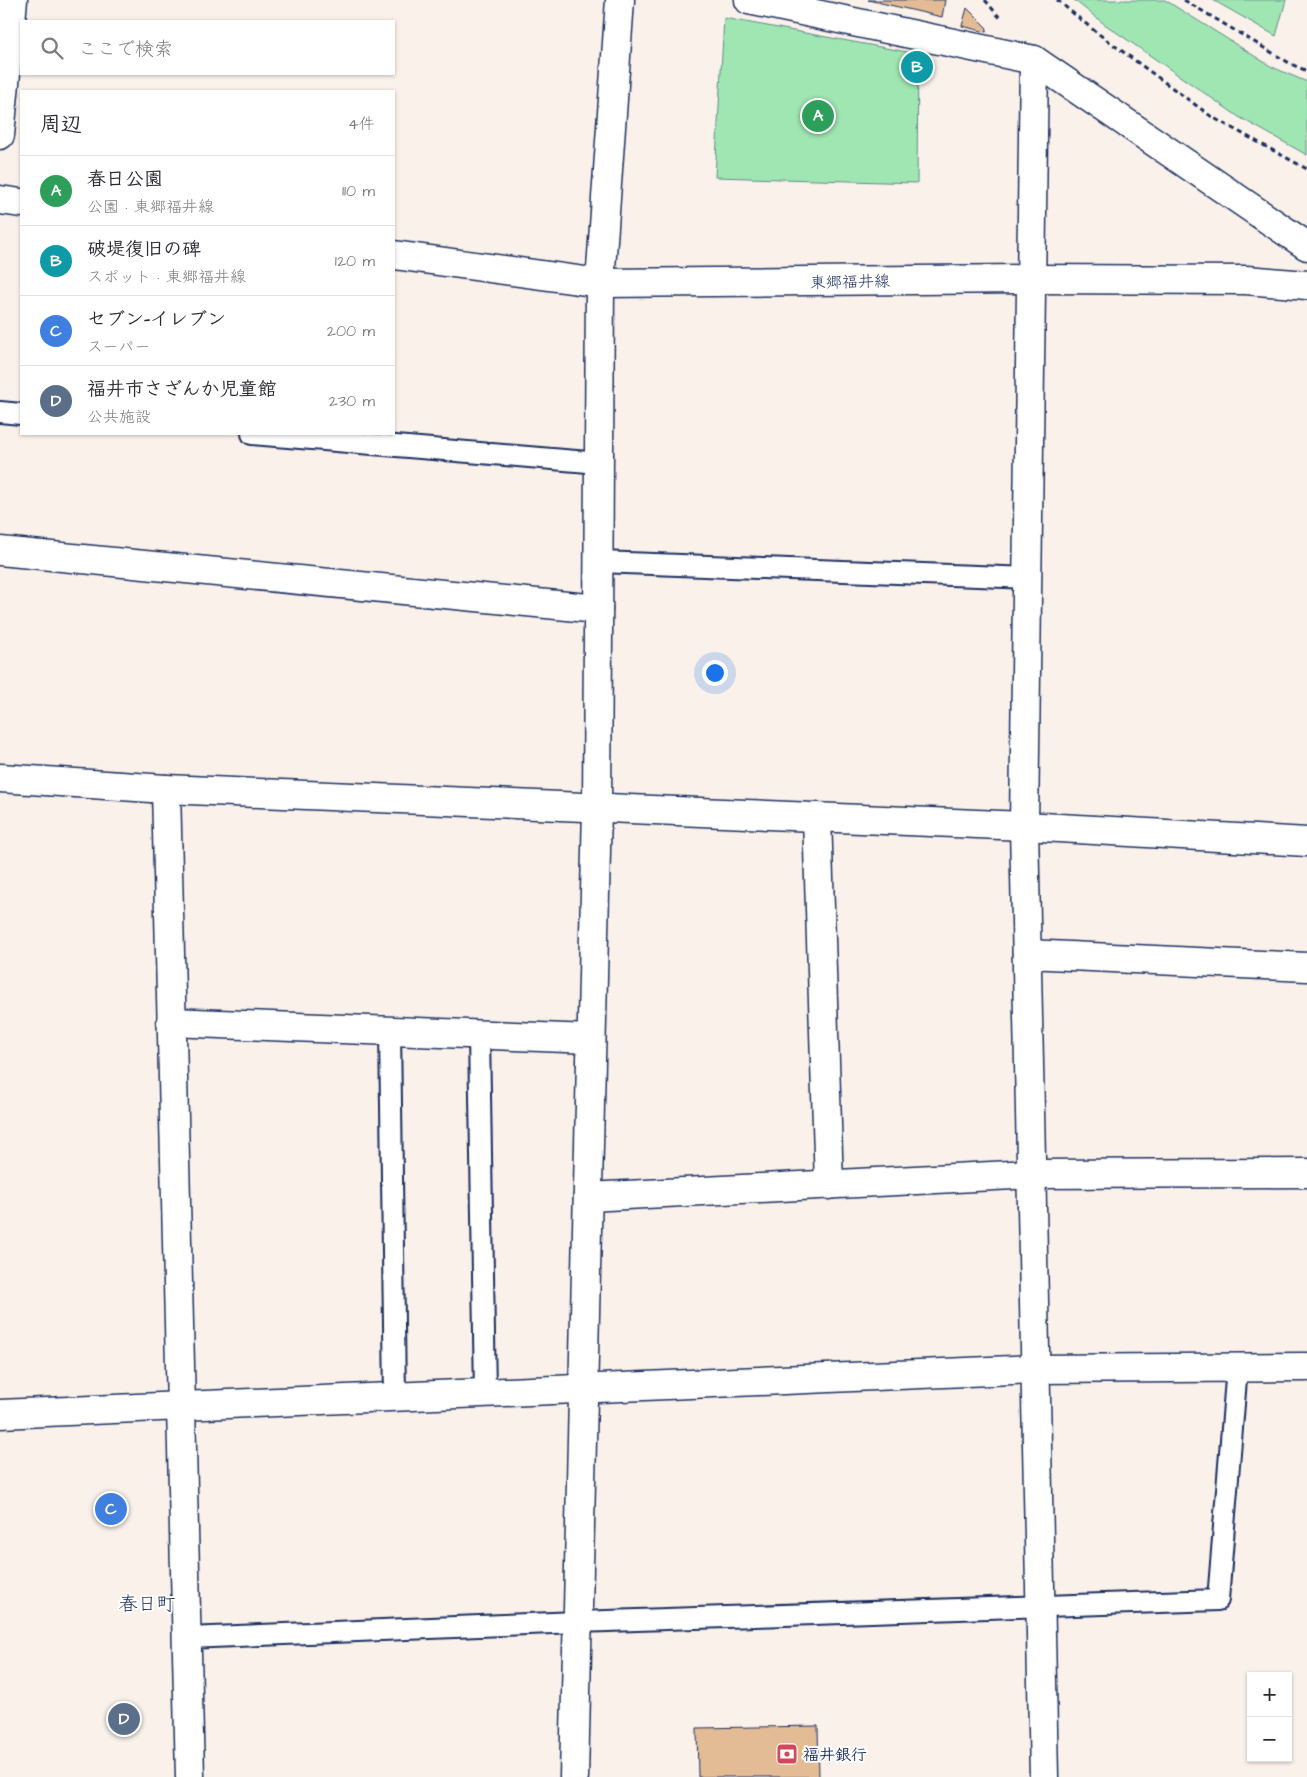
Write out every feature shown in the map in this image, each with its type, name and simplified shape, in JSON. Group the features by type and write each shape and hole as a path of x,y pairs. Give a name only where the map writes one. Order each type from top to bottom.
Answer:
{"street":[{"path":"0,135 12,0"},
{"path":"574,1777 597,808 600,283 620,0"},
{"path":"755,1 1034,60 1307,246"},
{"path":"1034,60 1024,826 1044,1777"},
{"path":"0,200 20,203"},
{"name":"東郷福井線","path":"395,254 600,283 1031,278 1246,280 1307,285"},
{"path":"0,551 598,609"},
{"path":"0,778 166,789 1024,826 1307,842"},
{"path":"166,789 190,1777"},
{"path":"817,817 829,1185"},
{"path":"1027,954 1307,967"},
{"path":"171,1022 591,1039"},
{"path":"588,1197 1032,1174 1307,1173"},
{"path":"0,1414 1035,1369 1307,1367"}],"lane":[{"path":"0,412 20,414"},
{"path":"264,435 600,464"},
{"path":"598,562 1028,578"},
{"path":"390,1031 395,1397"},
{"path":"479,1035 484,1393"},
{"path":"187,1638 578,1622 1218,1600 1237,1367"}],"path":[{"path":"1057,0 1096,32 1212,117 1307,170"},
{"path":"1184,0 1291,64 1307,71"}],"green space":[{"path":"1074,0 1165,0 1272,67 1307,82 1307,155 1239,117 1103,23"},
{"path":"1213,0 1286,0 1276,36"},
{"path":"724,18 918,54 917,183 715,177"}],"building":[{"path":"868,0 945,0 942,17"},
{"path":"967,8 987,28 986,32 962,26"},
{"path":"818,1726 819,1777 698,1777 697,1728"}],"place":[{"name":"破堤復旧の碑","path":"917,67"},
{"name":"春日公園","path":"818,116"},
{"name":"セブン-イレブン","path":"111,1509"},
{"name":"福井市さざんか児童館","path":"124,1719"},
{"name":"福井銀行","path":"787,1754"}],"district":[{"name":"春日町","path":"147,1603"}]}
